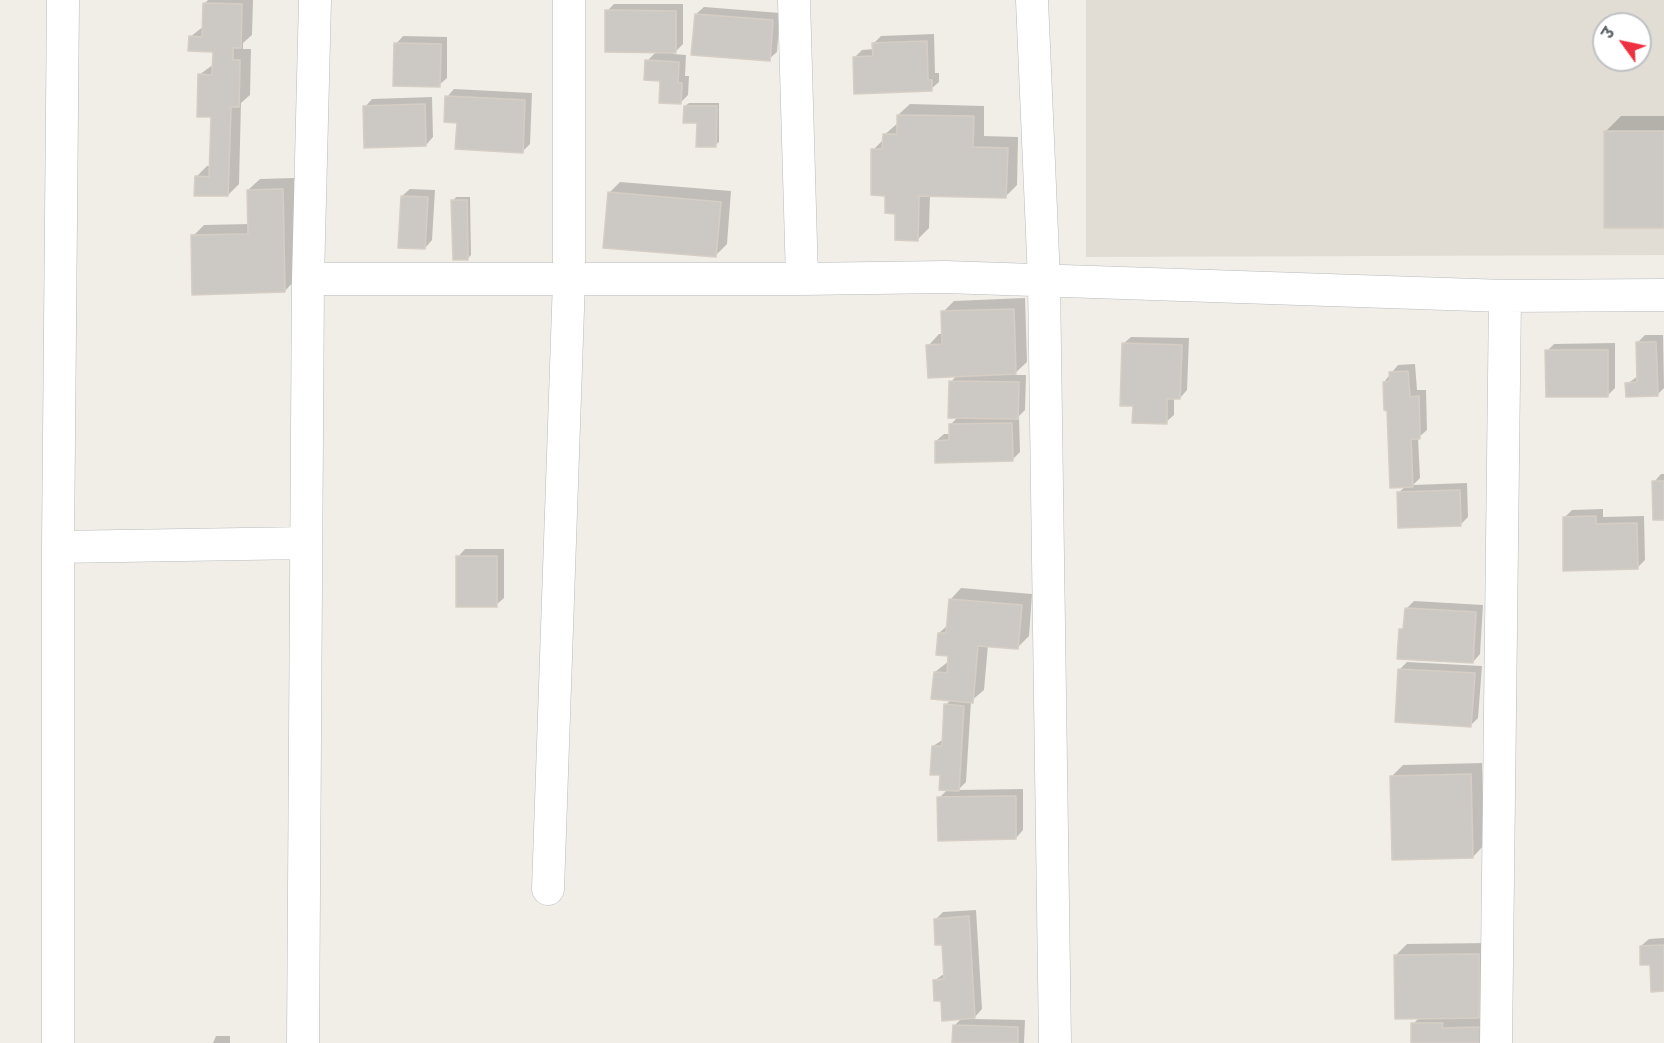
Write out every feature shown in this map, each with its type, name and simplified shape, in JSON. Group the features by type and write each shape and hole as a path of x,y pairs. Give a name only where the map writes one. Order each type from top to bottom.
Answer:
{"street":[{"path":"58,1043 58,547 63,0"},
{"path":"303,1043 308,279 315,0"},
{"path":"548,889 569,280 569,0"},
{"path":"794,0 802,279"},
{"path":"1032,0 1044,280 1054,1043"},
{"path":"308,279 569,280 945,277 1505,296 1664,295"},
{"path":"1496,1043 1505,296"},
{"path":"58,547 306,543"}],"shaded area":[{"path":"1086,0 1664,0 1664,255 1086,257"}],"building":[{"path":"203,3 242,4 241,48 233,48 233,60 240,60 239,107 231,107 228,196 194,196 195,176 209,177 211,117 197,117 198,74 212,75 213,52 188,51 189,36 202,37"},
{"path":"605,10 676,11 676,53 605,52"},
{"path":"695,14 773,20 770,61 691,55"},
{"path":"927,41 928,80 932,80 932,91 854,94 853,57 873,56 872,43"},
{"path":"394,43 441,44 440,87 393,86"},
{"path":"645,60 679,62 678,83 682,83 681,104 659,103 660,81 644,80"},
{"path":"445,96 525,100 523,153 455,149 457,123 444,122"},
{"path":"425,104 426,146 364,148 363,106"},
{"path":"684,106 717,106 716,147 696,147 697,123 683,123"},
{"path":"897,115 974,116 973,147 1008,148 1006,198 919,196 918,241 895,240 895,214 885,213 885,196 871,195 871,149 882,149 883,134 897,134"},
{"path":"1604,131 1664,131 1664,228 1604,228"},
{"path":"283,189 285,292 192,295 191,235 248,234 247,190"},
{"path":"608,192 721,202 716,257 603,248"},
{"path":"401,196 428,197 425,249 398,248"},
{"path":"451,200 467,200 468,260 453,260"},
{"path":"1014,309 1016,374 928,378 926,345 942,344 941,311"},
{"path":"1636,342 1656,342 1658,396 1626,397 1625,383 1637,382"},
{"path":"1122,343 1182,345 1180,399 1167,399 1167,424 1132,423 1133,406 1120,406"},
{"path":"1545,350 1608,350 1608,397 1546,397"},
{"path":"1408,371 1410,397 1419,396 1420,439 1411,439 1413,487 1390,488 1387,411 1384,410 1383,382 1390,381 1389,372"},
{"path":"949,381 1019,382 1018,419 948,418"},
{"path":"1012,423 1013,461 935,463 935,441 949,440 949,424"},
{"path":"1652,481 1664,481 1664,520 1653,520"},
{"path":"1460,490 1461,526 1398,528 1397,492"},
{"path":"1596,516 1596,524 1637,523 1638,569 1563,571 1563,517"},
{"path":"456,556 497,556 497,607 456,607"},
{"path":"949,599 1022,605 1018,649 978,646 973,703 931,699 934,672 947,673 948,656 936,655 938,633 946,633"},
{"path":"1405,608 1476,612 1473,663 1397,659 1399,629 1403,629"},
{"path":"1398,669 1475,673 1471,727 1395,722"},
{"path":"944,704 964,706 959,791 939,790 940,775 930,775 932,746 942,746"},
{"path":"1471,774 1473,858 1392,860 1390,776"},
{"path":"1016,796 1016,839 938,841 937,797"},
{"path":"969,916 975,1018 942,1021 941,1001 934,1001 933,980 944,979 942,945 935,945 934,919"},
{"path":"1664,945 1664,991 1651,992 1650,965 1640,965 1640,946"},
{"path":"1479,954 1479,1018 1395,1019 1394,955"},
{"path":"1411,1023 1443,1023 1442,1028 1485,1027 1485,1043 1411,1043"},
{"path":"953,1025 1018,1027 1018,1043 952,1043"}]}
